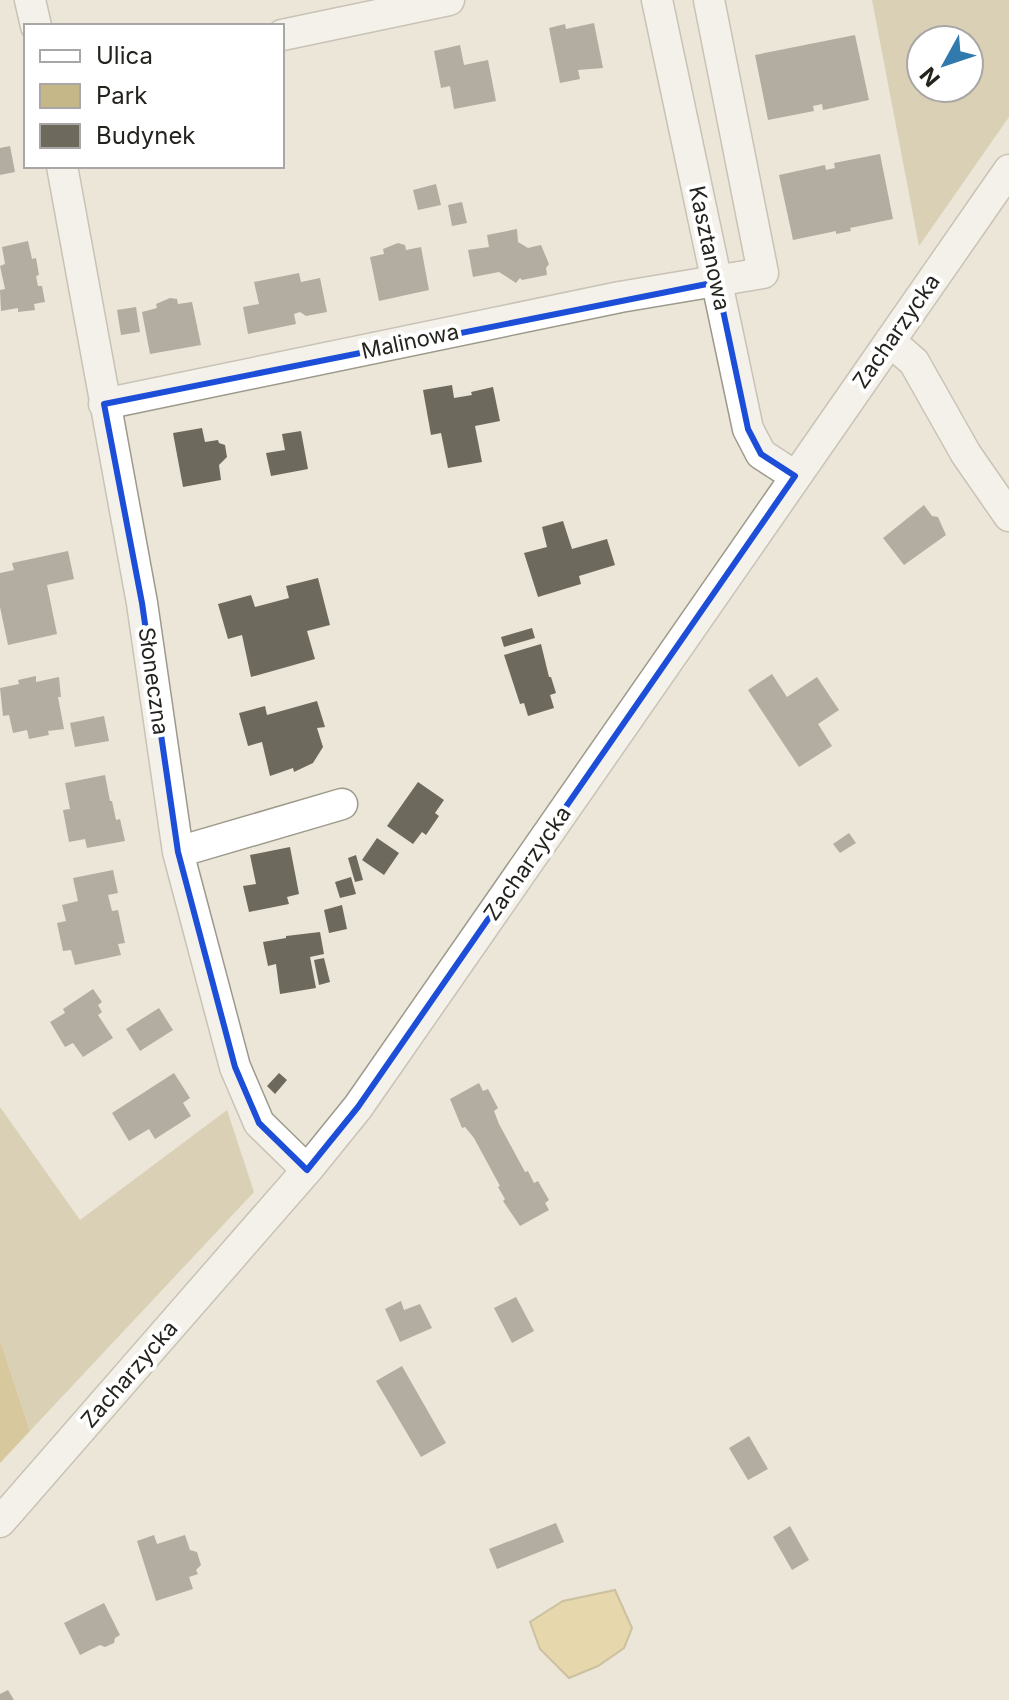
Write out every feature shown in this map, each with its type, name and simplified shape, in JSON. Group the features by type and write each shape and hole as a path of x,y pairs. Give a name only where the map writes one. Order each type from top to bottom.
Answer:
{"street":[{"path":"30,0 36,24"},
{"path":"284,35 449,0"},
{"name":"Kasztanowa","path":"657,0 748,429 761,454 795,476"},
{"name":"Malinowa","path":"104,404 620,297 763,273 709,0"},
{"name":"Słoneczna","path":"62,168 142,603 178,852 235,1067 247,1099 259,1123 307,1170"},
{"name":"Zacharzycka","path":"0,1522 307,1170 358,1107 1009,170"},
{"path":"890,341 914,362 966,454 1009,516"},
{"path":"178,852 342,804"}],"highlighted area":[{"path":"717,282 748,429 761,454 795,476 358,1107 307,1170 259,1123 235,1067 178,852 142,603 104,404"}],"green space":[{"path":"872,0 1009,0 1009,117 919,246"},
{"path":"0,1107 80,1220 227,1110 254,1192 30,1431 0,1340"}],"shaded area":[{"path":"0,1340 30,1431 0,1463"},
{"path":"615,1590 632,1628 624,1648 598,1666 569,1678 540,1649 530,1622 563,1601"}],"building":[{"path":"594,23 603,68 578,70 580,79 560,83 549,28 565,24 566,29"},
{"path":"855,35 869,100 823,110 822,104 813,106 814,111 768,120 755,55"},
{"path":"460,45 464,65 488,60 496,101 454,109 450,86 441,88 434,51"},
{"path":"10,146 15,172 0,175 0,148"},
{"path":"880,154 893,219 850,228 851,231 793,240 779,175 825,165 826,170 835,168 834,163"},
{"path":"436,184 441,205 418,210 413,190"},
{"path":"462,202 467,223 452,226 448,205"},
{"path":"517,229 518,242 528,248 541,245 549,264 547,275 520,278 516,283 499,272 473,277 468,250 489,247 487,235"},
{"path":"28,241 32,259 36,258 38,286 42,286 45,302 34,304 35,310 18,312 18,308 1,311 0,290 5,289 0,266 5,264 2,247"},
{"path":"398,243 405,245 406,250 421,247 429,290 379,301 370,257 384,254 383,249"},
{"path":"299,273 301,282 320,278 327,312 306,316 300,312 294,314 296,324 248,334 243,307 259,304 254,282"},
{"path":"170,298 177,299 178,304 192,302 201,345 150,354 142,312 157,308 156,304"},
{"path":"136,307 140,332 121,335 117,310"},
{"path":"452,385 454,398 493,387 500,421 475,426 482,462 448,468 441,433 431,435 423,390"},
{"path":"202,428 205,442 218,440 225,445 227,457 219,465 221,480 183,487 173,433"},
{"path":"301,431 308,469 271,476 266,453 285,450 282,434"},
{"path":"924,505 932,516 938,517 946,535 904,565 883,538"},
{"path":"563,521 572,549 607,539 615,565 579,576 581,584 538,597 524,553 547,547 542,527"},
{"path":"68,551 74,579 47,585 57,634 8,645 0,607 0,573 14,570 12,563"},
{"path":"318,578 330,625 307,631 315,659 251,677 242,635 228,639 218,604 251,595 255,607 289,598 286,586"},
{"path":"532,628 535,638 504,647 501,637"},
{"path":"541,644 556,693 550,695 554,708 528,716 524,703 520,704 504,655"},
{"path":"772,674 787,697 817,677 839,710 818,724 832,746 799,767 748,690"},
{"path":"36,676 36,682 59,677 61,697 58,697 64,729 48,731 49,735 29,739 27,730 13,733 9,715 3,716 0,688"},
{"path":"317,701 325,727 317,728 323,747 313,763 294,772 293,768 270,776 262,742 248,746 239,713 265,706 267,715"},
{"path":"104,716 109,741 75,747 70,723"},
{"path":"105,775 110,801 116,820 120,819 125,841 87,848 85,839 69,842 63,810 70,809 65,783"},
{"path":"418,782 444,800 435,813 439,816 426,835 422,832 413,844 387,826"},
{"path":"849,833 856,843 840,853 833,844"},
{"path":"377,838 399,853 384,875 362,860"},
{"path":"290,847 299,894 287,897 289,904 249,912 243,886 256,884 250,855"},
{"path":"356,855 363,880 355,882 348,858"},
{"path":"113,870 118,893 108,895 112,911 118,910 125,943 118,944 121,955 75,965 71,950 63,951 57,923 66,921 62,905 78,901 73,878"},
{"path":"351,877 356,894 340,898 335,882"},
{"path":"342,905 347,929 329,933 324,910"},
{"path":"320,932 324,954 310,957 316,988 280,994 276,964 268,966 263,942"},
{"path":"324,958 330,982 319,985 314,960"},
{"path":"93,989 102,1002 98,1005 102,1012 98,1015 113,1038 83,1057 73,1043 65,1047 50,1022"},
{"path":"159,1008 173,1030 140,1051 126,1029"},
{"path":"174,1073 190,1098 183,1103 191,1116 155,1139 149,1129 129,1141 112,1113"},
{"path":"279,1073 287,1080 275,1094 267,1086"},
{"path":"479,1083 483,1091 488,1089 498,1108 494,1111 499,1124 525,1172 528,1171 534,1183 538,1181 549,1200 545,1203 549,1210 520,1226 503,1201 500,1186 474,1138 465,1127 462,1128 450,1099"},
{"path":"516,1297 534,1331 512,1343 494,1308"},
{"path":"401,1301 404,1310 420,1304 432,1328 400,1342 385,1309"},
{"path":"402,1366 446,1443 421,1457 376,1381"},
{"path":"749,1436 768,1469 748,1480 729,1448"},
{"path":"556,1523 564,1542 497,1569 489,1549"},
{"path":"790,1526 809,1560 792,1570 773,1537"},
{"path":"154,1535 157,1544 185,1535 190,1550 197,1552 201,1565 196,1570 198,1574 189,1577 193,1589 156,1601 137,1541"},
{"path":"104,1603 120,1635 114,1643 105,1647 100,1645 80,1655 64,1623"},
{"path":"8,1690 14,1700 0,1700 0,1694"}]}
